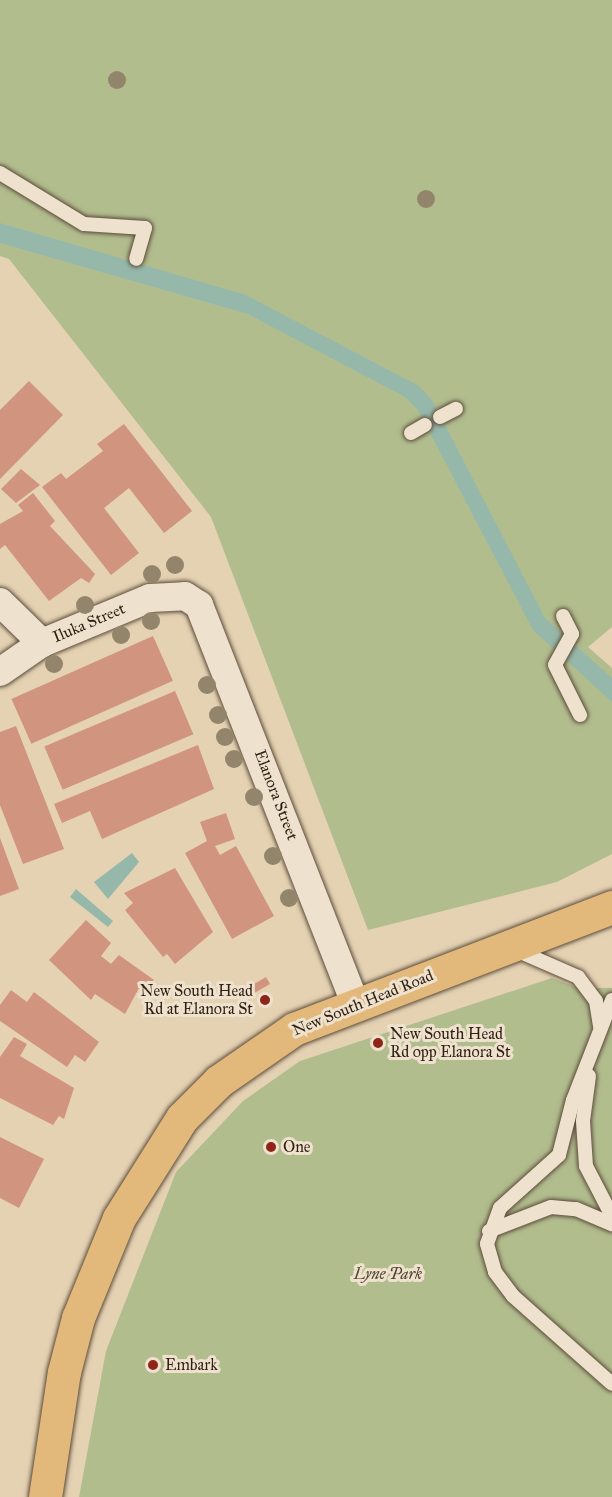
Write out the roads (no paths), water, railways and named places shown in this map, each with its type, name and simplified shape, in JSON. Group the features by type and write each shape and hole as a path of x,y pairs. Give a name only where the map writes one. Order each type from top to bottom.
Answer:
{"main road":[{"name":"New South Head Road","path":"45,1497 64,1372 78,1318 119,1218 146,1170 182,1118 219,1081 294,1029 355,1003 612,909"}],"street":[{"name":"Iluka Street","path":"0,672 42,643 150,597 185,596"},
{"name":"Elanora Street","path":"185,596 209,619 355,1003"},
{"path":"0,603 42,643"}],"lane":[{"path":"0,173 84,224 145,228 136,259"},
{"path":"440,417 456,409"},
{"path":"411,433 425,425"},
{"path":"563,616 571,642 555,665 580,715"},
{"path":"508,948 565,969 584,982 598,1008 598,1041"},
{"path":"611,1005 555,1163 510,1198 489,1231 488,1254 502,1283 612,1384"},
{"path":"591,1059 584,1153 594,1188 612,1216"},
{"path":"489,1231 551,1207 576,1209 612,1224"}],"place":[{"name":"New South Head Rd at Elanora St","path":"265,1000"},
{"name":"New South Head Rd opp Elanora St","path":"378,1043"},
{"name":"One","path":"271,1147"},
{"name":"Embark","path":"153,1365"}],"park label":[{"name":"Lyne Park","path":"388,1274"}]}
